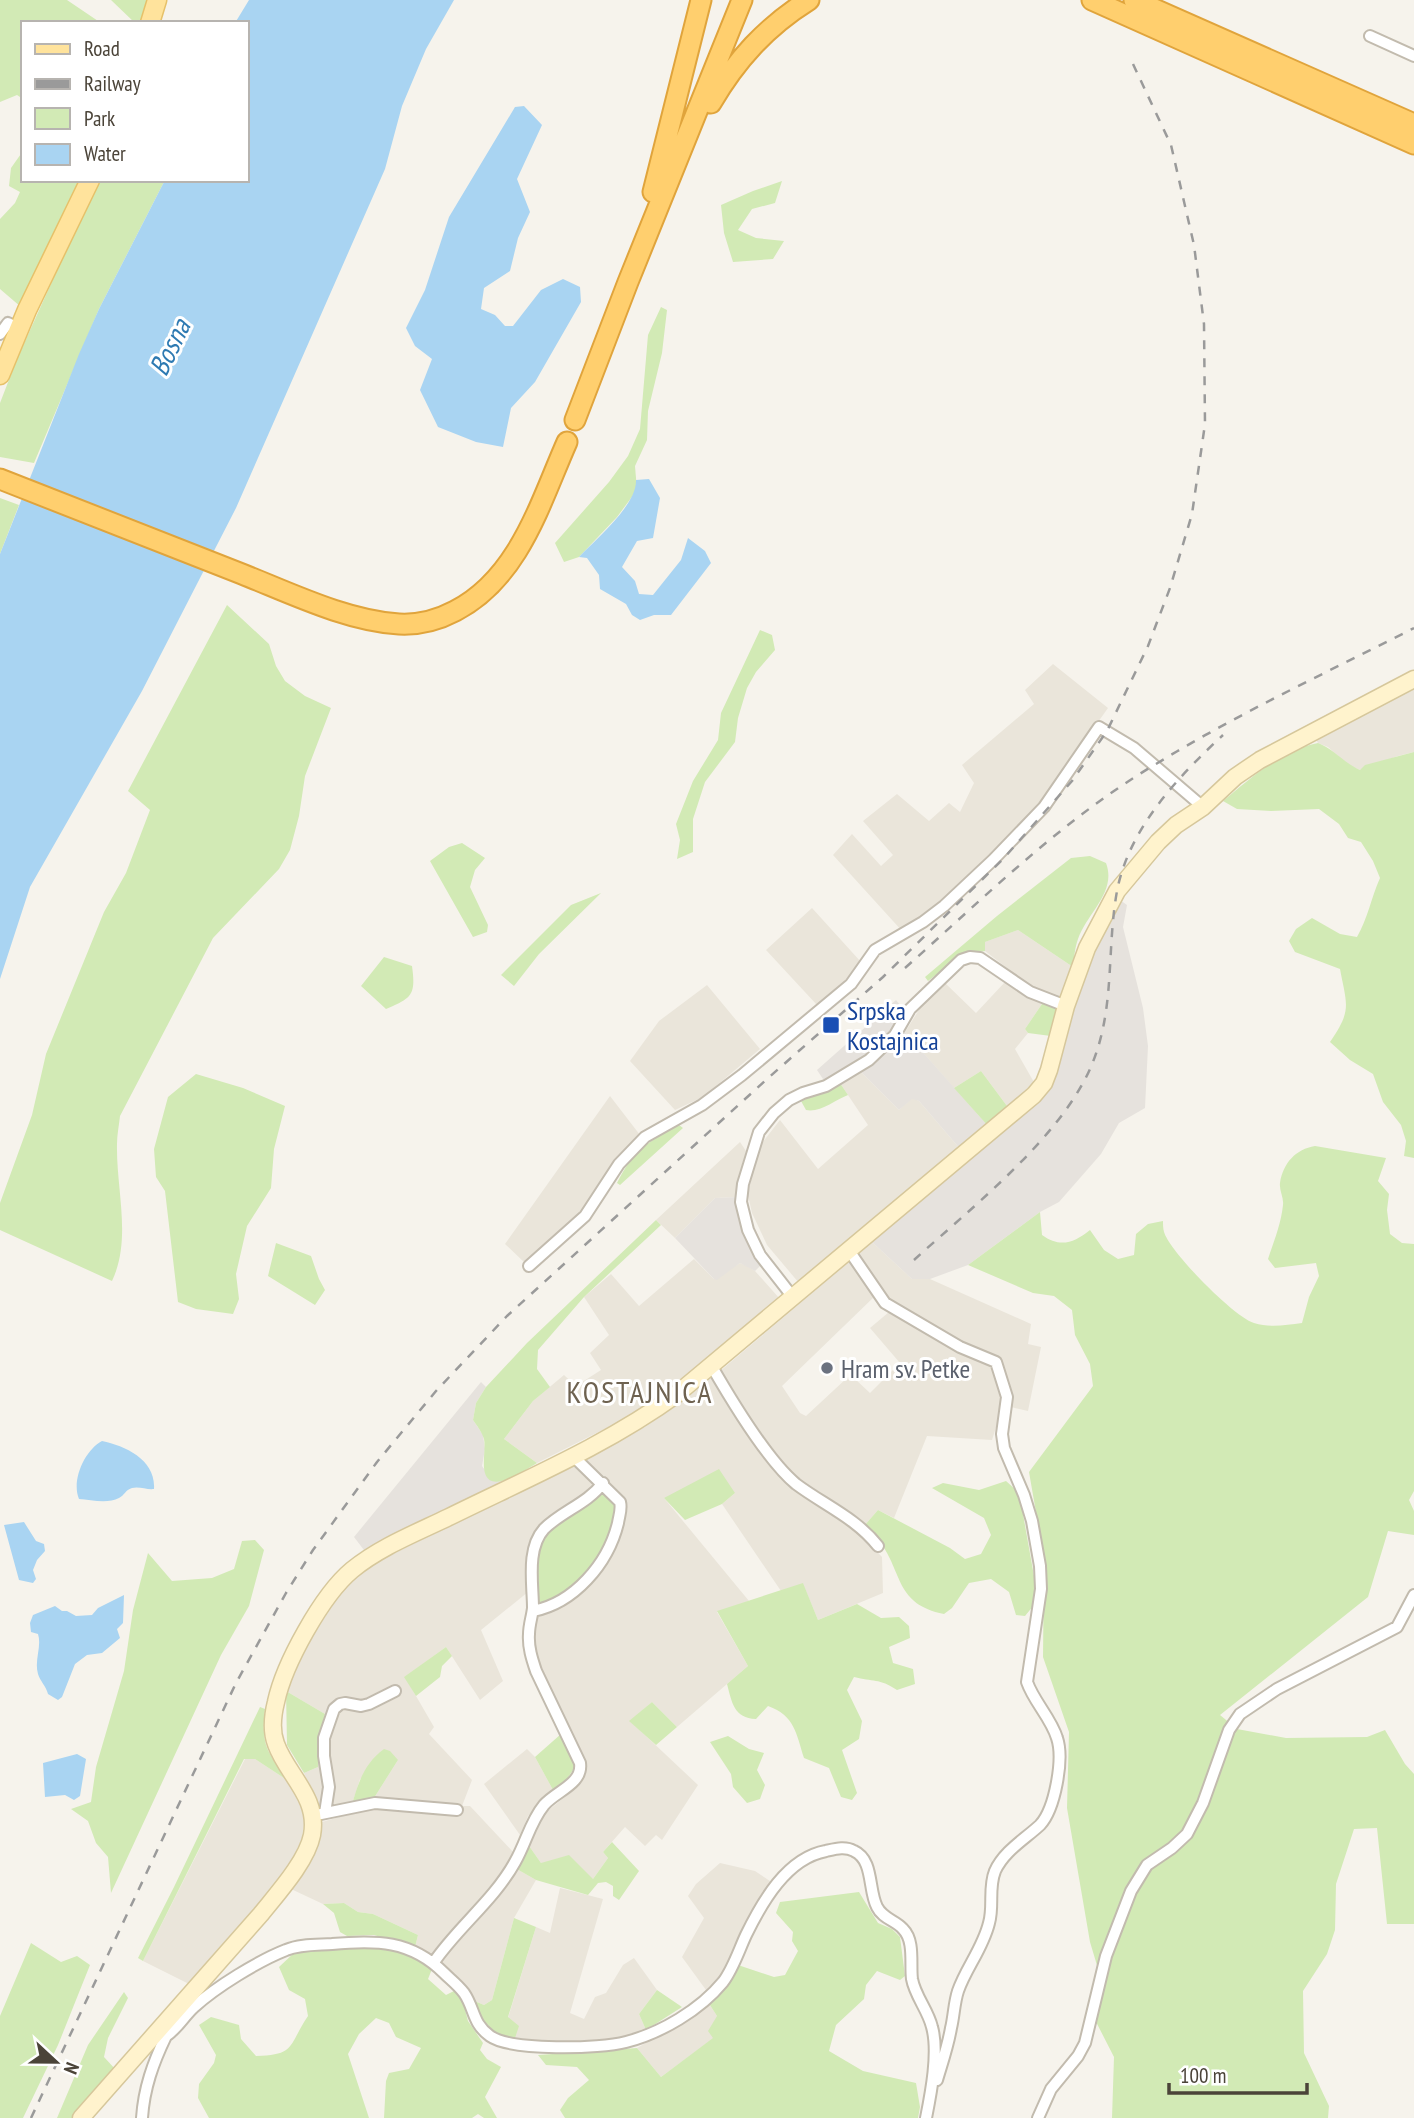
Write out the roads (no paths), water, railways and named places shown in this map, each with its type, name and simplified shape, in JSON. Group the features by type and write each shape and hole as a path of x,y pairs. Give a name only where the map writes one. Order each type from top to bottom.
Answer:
{"highway":[{"path":"628,282 701,0"},
{"path":"575,420 742,0"},
{"path":"671,174 724,80 753,43 782,17 809,0"},
{"path":"1092,0 1414,144"},
{"path":"1134,0 1414,124"},
{"path":"0,479 353,616 401,624 426,622 456,611 491,583 509,564 523,540 567,442"}],"main road":[{"path":"151,21 157,0"},
{"path":"0,375 19,328 89,182"},
{"path":"81,2118 161,2035 288,1881 309,1844 318,1814 275,1743 273,1723 276,1702 290,1661 337,1585 382,1550 645,1417 711,1365 1039,1089 1054,1059 1066,1006 1087,948 1117,891 1143,858 1176,825 1203,807 1235,777 1261,760 1414,680"}],"street":[{"path":"1370,36 1414,56"},
{"path":"0,334 8,323 19,328"},
{"path":"529,1265 585,1216 619,1164 645,1137 702,1105 742,1075 851,984 875,950 903,935 944,906 993,860 1051,798 1099,727 1134,748 1203,807"},
{"path":"792,1296 760,1255 748,1230 741,1202 752,1149 759,1132 774,1113 789,1100 826,1086 869,1059 895,1035 910,1009 961,960 980,958 1030,992 1066,1006"},
{"path":"848,1249 885,1303 960,1347 996,1362 1007,1396 1002,1434 1004,1448 1024,1495 1041,1566 1041,1589 1027,1682 1058,1740 1054,1800 1042,1822 1003,1858 996,1870 991,1892 989,1924 957,1994 948,2045 931,2092"},
{"path":"711,1365 754,1433 795,1482 852,1521 878,1546"},
{"path":"533,1611 551,1608 592,1574 614,1540 621,1507 617,1497 572,1455"},
{"path":"434,1962 492,1894 515,1861 534,1819 546,1802 577,1778 581,1771 580,1763 531,1656 528,1633 533,1611 532,1568 539,1537 545,1529 596,1493 603,1483"},
{"path":"1038,2118 1051,2089 1085,2043 1105,1956 1131,1891 1147,1865 1172,1849 1187,1834 1203,1803 1229,1730 1240,1714 1277,1689 1397,1627 1414,1595"},
{"path":"318,1814 329,1787 324,1738 334,1709 345,1703 361,1706 369,1704 395,1691"},
{"path":"318,1814 375,1803 457,1810"},
{"path":"142,2118 148,2076 161,2035 211,1992 288,1949 369,1940 400,1946 434,1962 466,1996 478,2024 497,2040 509,2045 532,2047 622,2043 645,2036 682,2017 715,1991 725,1979 749,1929 784,1874 813,1853 834,1849 855,1851 862,1856 877,1908 903,1929 909,1939 915,1988 933,2028 935,2044 926,2118"}],"water":[{"name":"Bosna","path":"249,0 454,0 426,49 402,106 385,169 236,508 142,691 30,887 0,979 0,554 79,354 164,182 248,182 248,21 236,21"},
{"path":"524,106 542,125 517,179 530,212 518,238 510,271 484,288 481,309 495,315 505,326 513,326 541,290 563,279 580,287 581,302 535,382 511,408 503,447 476,442 438,427 420,390 432,359 415,346 406,328 425,290 449,217 515,107"},
{"path":"649,479 660,498 653,538 637,541 622,567 635,581 639,594 653,595 681,560 688,538 705,551 711,563 671,615 654,615 640,620 632,615 626,604 600,589 599,575 587,558 579,557 623,511 635,490 636,480"},
{"path":"102,1441 130,1451 145,1462 153,1479 154,1489 132,1488 110,1501 79,1499 77,1483 81,1466 90,1451"},
{"path":"24,1522 36,1541 44,1544 45,1551 33,1570 36,1579 33,1583 19,1580 4,1525"},
{"path":"124,1595 123,1623 117,1629 120,1638 102,1653 87,1655 75,1664 62,1697 58,1700 48,1694 38,1674 39,1639 38,1634 31,1632 33,1615 55,1606 76,1616 92,1615 98,1608"},
{"path":"77,1754 86,1759 80,1796 74,1800 65,1795 45,1797 43,1763"}],"railway":[{"path":"31,2118 236,1683 313,1550 377,1462 436,1391 507,1316 883,977 1004,858 1072,781 1107,731 1148,646 1170,588 1192,514 1205,424 1204,324 1194,245 1171,145 1133,64"},
{"path":"905,968 1026,860 1122,786 1219,727 1414,628"},
{"path":"914,1260 1011,1172 1057,1121 1076,1095 1090,1069 1104,1025 1114,914 1123,868 1132,846 1158,805 1189,768 1223,735"}],"place":[{"name":"Srpska Kostajnica","path":"831,1025"},
{"name":"Hram sv. Petke","path":"827,1368"}],"district":[{"name":"KOSTAJNICA","path":"640,1391"}]}
